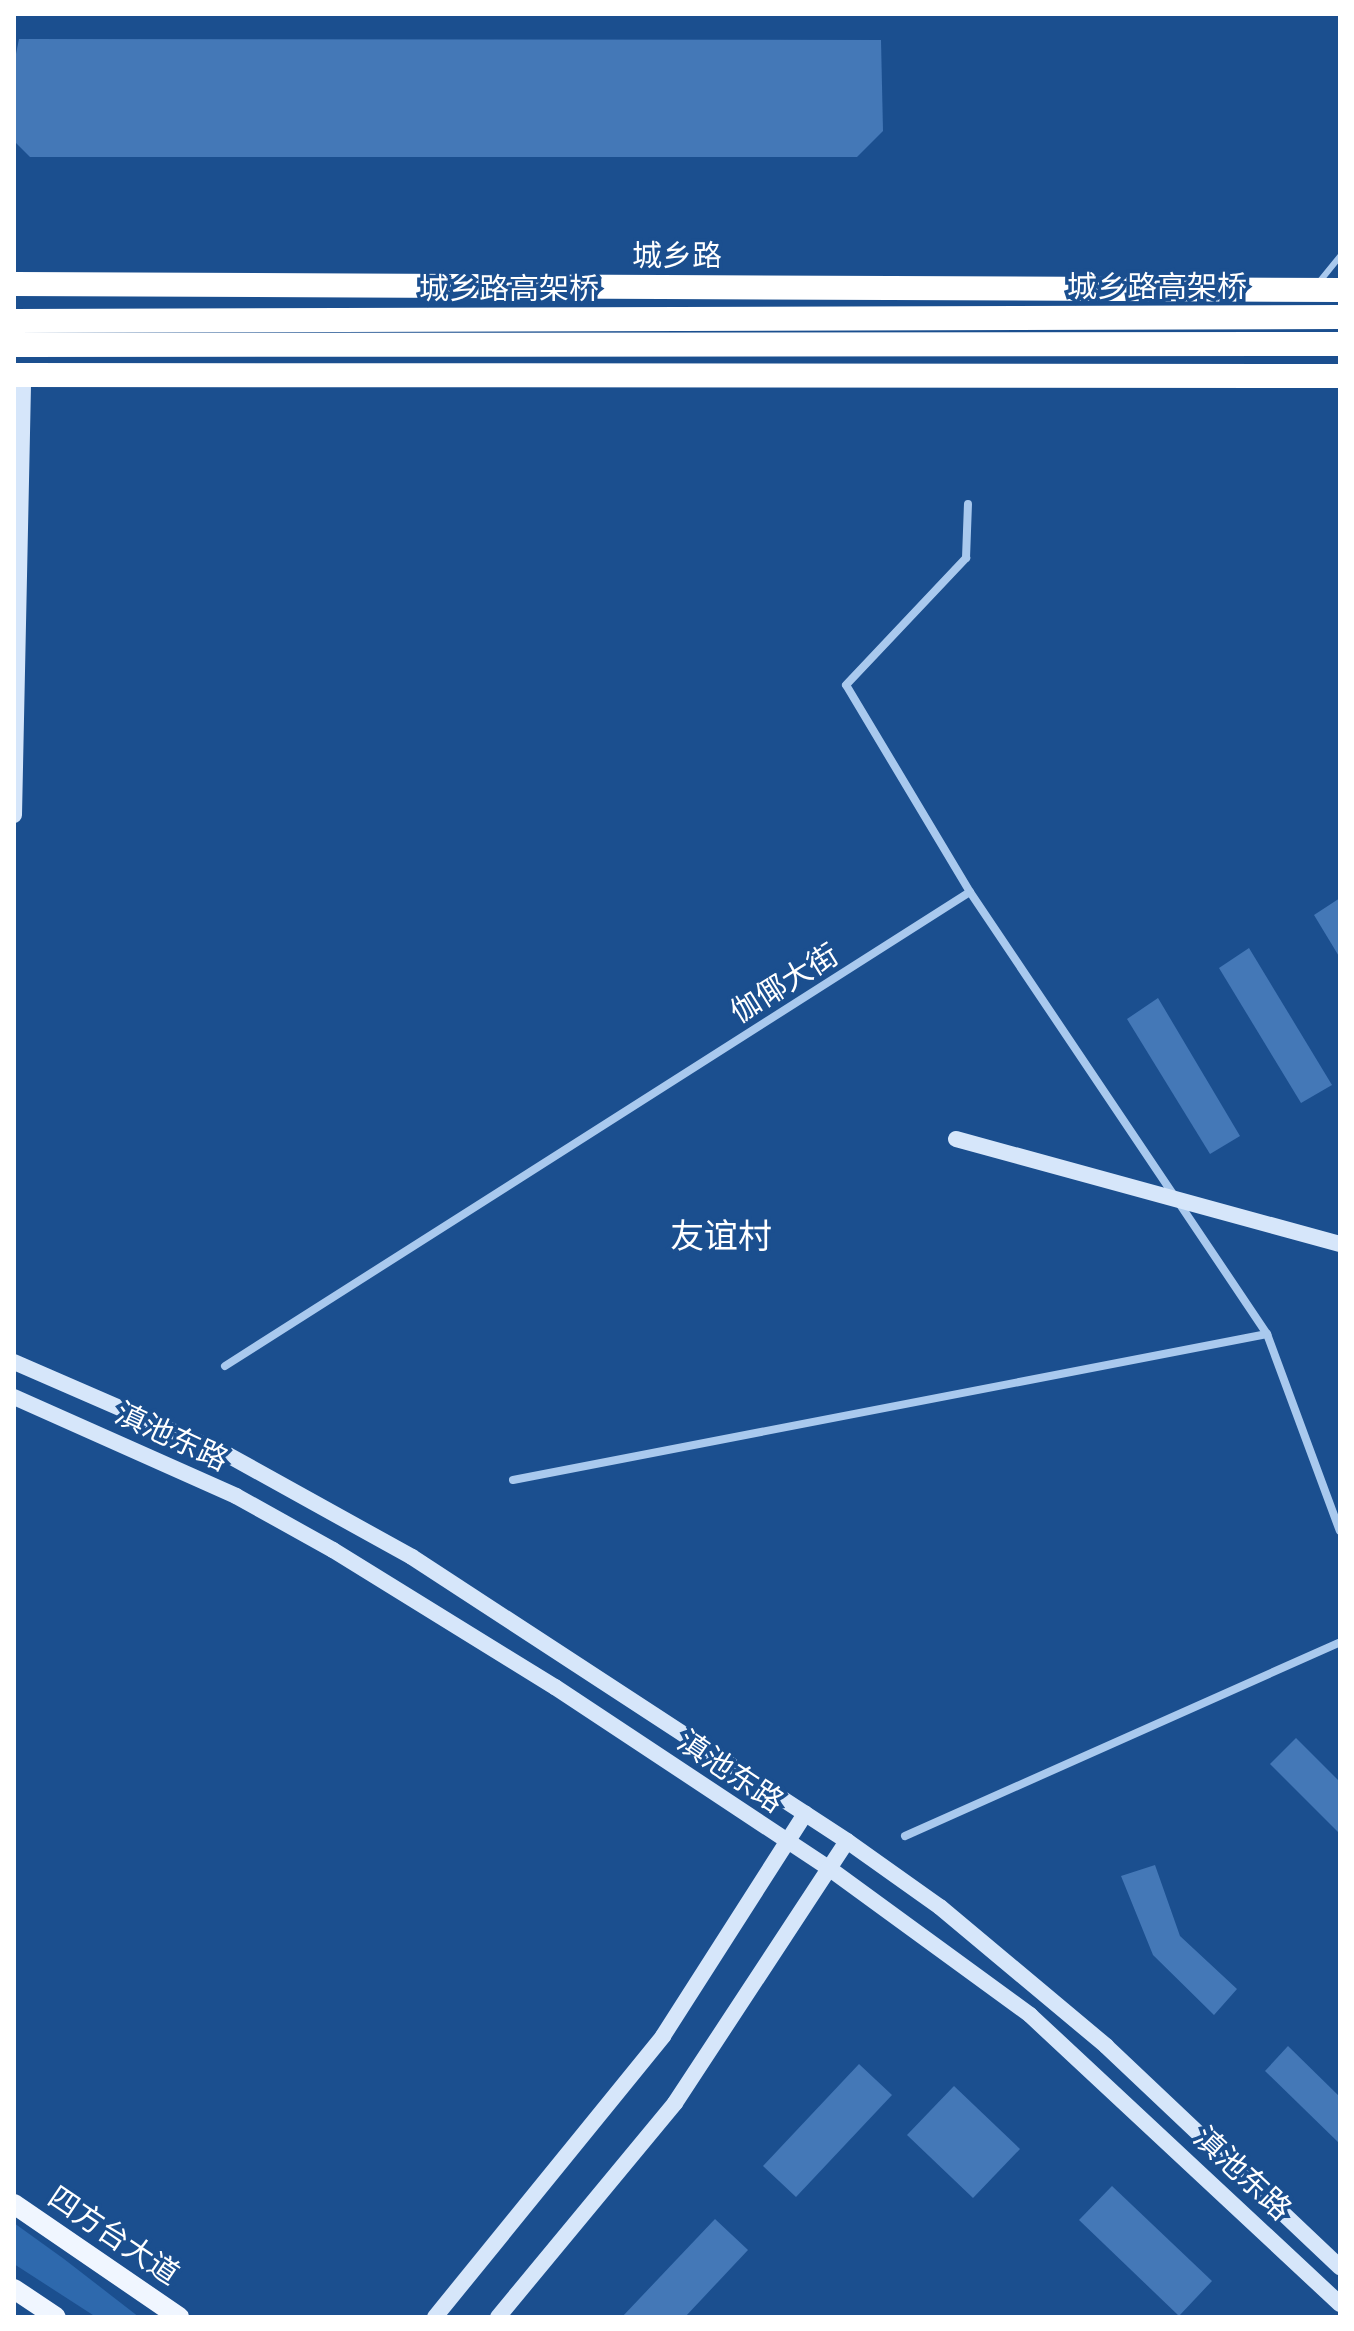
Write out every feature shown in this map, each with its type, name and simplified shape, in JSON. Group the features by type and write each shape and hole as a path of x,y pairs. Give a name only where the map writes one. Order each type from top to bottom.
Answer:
{"highway":[{"name":"城乡路","path":"14,284 1340,290"},
{"name":"城乡路高架桥","path":"14,321 1340,317"},
{"name":"城乡路高架桥","path":"14,345 1340,344"},
{"path":"18,375 1340,376"}],"main road":[{"name":"四方台大道","path":"14,2204 179,2317"},
{"path":"14,2289 56,2317"}],"street":[{"path":"14,815 18,375"},
{"path":"968,504 966,558 846,685 970,892 1267,1334 1340,1531"},
{"name":"伽倻大街","path":"225,1366 970,892"},
{"path":"956,1139 1340,1244"},
{"path":"513,1480 1267,1334"},
{"name":"滇池东路","path":"14,1362 228,1455 412,1557 847,1841 940,1907 1085,2028 1340,2267"},
{"name":"滇池东路","path":"14,1397 236,1496 333,1550 542,1679 830,1869 1030,2015 1340,2304"},
{"path":"905,1836 1340,1642"},
{"path":"435,2317 639,2069 697,1988 805,1814"},
{"path":"498,2317 675,2103 847,1841"}],"lane":[{"path":"1313,290 1340,256"}],"shaded area":[{"path":"14,2223 139,2317 96,2317 14,2264"}],"building":[{"path":"19,39 881,40 883,131 857,157 30,157 14,141 14,64"},
{"path":"1340,898 1340,958 1314,915"},
{"path":"1249,948 1332,1085 1301,1103 1219,968"},
{"path":"1158,998 1240,1136 1210,1154 1127,1019"},
{"path":"1296,1738 1340,1782 1340,1834 1270,1764"},
{"path":"1155,1865 1180,1936 1237,1989 1214,2015 1153,1955 1121,1876"},
{"path":"1288,2046 1340,2097 1340,2144 1265,2071"},
{"path":"859,2064 892,2095 796,2197 763,2166"},
{"path":"954,2086 1020,2149 973,2198 907,2135"},
{"path":"1112,2186 1212,2281 1179,2316 1079,2220"},
{"path":"715,2219 748,2250 685,2317 622,2317"}],"district":[{"name":"友谊村","path":"721,1236"}]}
